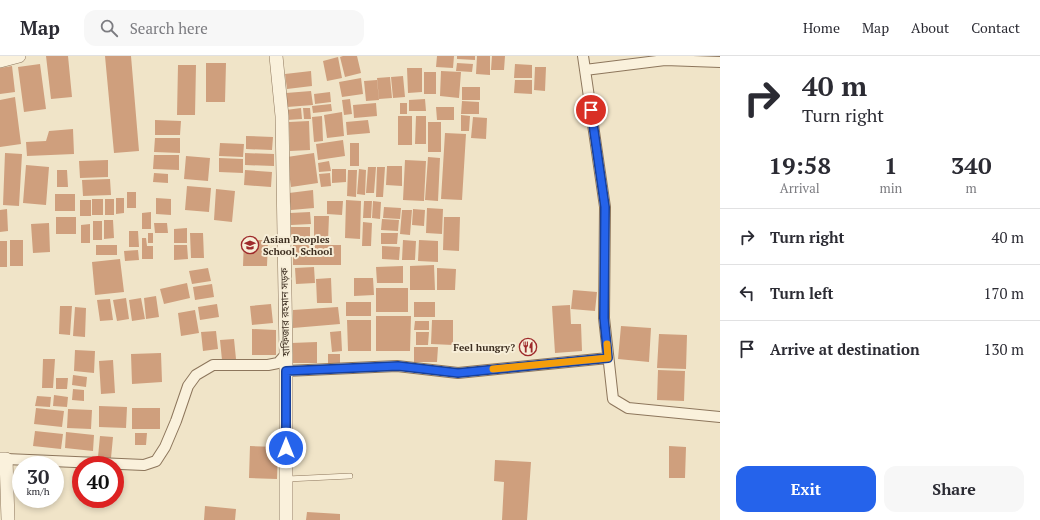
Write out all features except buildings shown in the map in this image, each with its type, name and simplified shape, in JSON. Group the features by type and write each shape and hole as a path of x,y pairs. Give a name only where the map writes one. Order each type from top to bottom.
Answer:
{"street":[{"path":"0,61 19,56"},
{"name":"হাফিজার রহমান সড়ক","path":"276,56 282,116 286,354 286,520"},
{"path":"583,56 605,207 604,318 613,399 628,408 720,417"},
{"path":"585,70 665,60 720,62"},
{"path":"8,520 3,459 144,465 156,461 165,447 188,386 196,375 214,365 278,363 286,354"},
{"path":"286,371 398,366 458,373 608,358"}],"lane":[{"path":"286,479 350,476"}],"slow traffic":[{"path":"493,369 608,358 607,344"}],"place":[{"name":"Asian Peoples School, School","path":"250,245"},
{"name":"Feel hungry?","path":"528,347"}],"route":[{"path":"286,448 286,371 398,366 458,373 608,358 604,318 605,207 591,110"}]}
